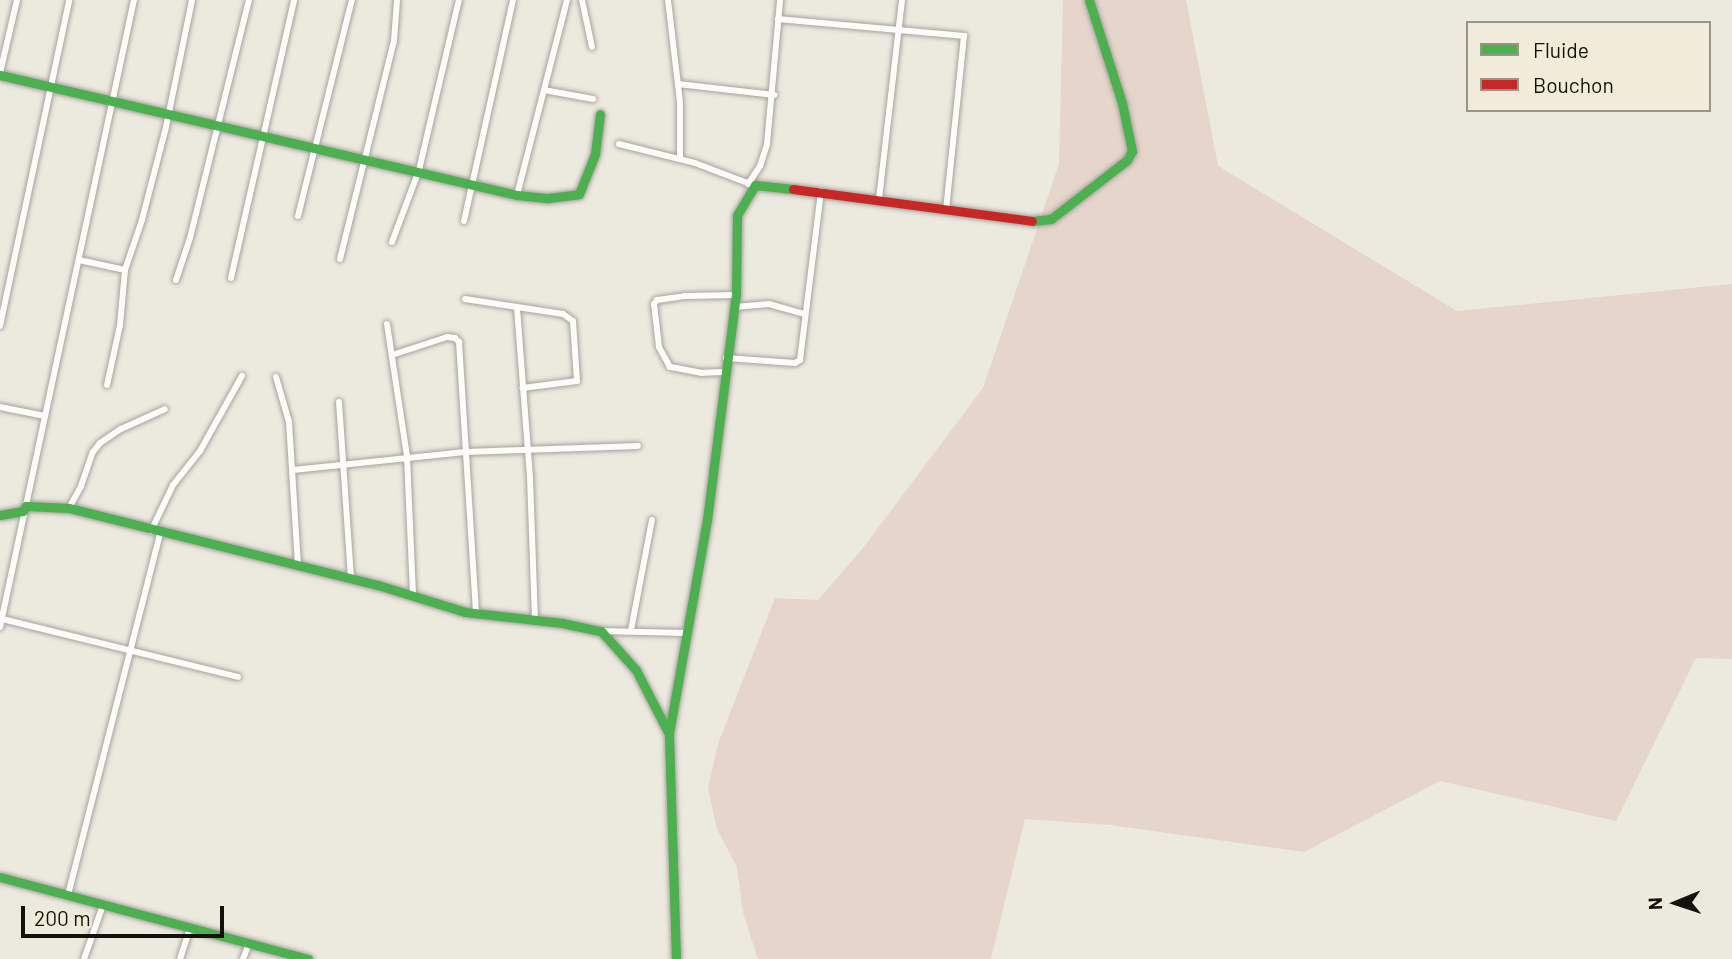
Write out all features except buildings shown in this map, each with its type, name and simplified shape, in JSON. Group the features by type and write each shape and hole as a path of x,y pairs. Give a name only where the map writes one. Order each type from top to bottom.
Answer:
{"street":[{"path":"17,0 0,74 517,195 548,198 579,194 595,154 600,114"},
{"path":"0,326 49,84 69,0"},
{"path":"0,627 134,0"},
{"path":"107,385 120,326 125,270 142,220 169,114 192,0"},
{"path":"176,280 190,238 249,0"},
{"path":"231,278 265,138 294,0"},
{"path":"298,216 352,0"},
{"path":"340,259 362,159 373,134 394,41 397,0"},
{"path":"392,242 419,170 459,0"},
{"path":"464,221 513,0"},
{"path":"517,195 567,0"},
{"path":"582,0 592,47"},
{"path":"668,0 678,84 680,159"},
{"path":"676,959 669,733 685,633 708,520 726,358 735,307 737,215 760,166 767,144 774,95 780,0"},
{"path":"879,199 902,0"},
{"path":"619,144 680,159 752,184 879,199 1025,222 1046,222 1131,156 1132,144 1122,103 1089,0"},
{"path":"778,19 899,28 962,36 965,39 946,209"},
{"path":"678,84 774,95"},
{"path":"544,90 593,99"},
{"path":"726,358 796,363 802,355 821,191"},
{"path":"79,260 125,270"},
{"path":"725,372 702,373 670,367 659,347 654,304 657,300 685,296 736,295"},
{"path":"465,299 570,317 576,335 577,381 522,388"},
{"path":"735,307 769,304 805,314"},
{"path":"517,308 528,451 535,620"},
{"path":"387,324 407,457 413,596"},
{"path":"393,355 447,337 455,338 459,342 476,614"},
{"path":"68,895 131,651 155,532 173,485 200,451 242,376"},
{"path":"276,377 287,408 299,565"},
{"path":"339,402 346,466 351,578"},
{"path":"0,407 45,416"},
{"path":"69,508 81,486 93,452 100,443 121,429 165,409"},
{"path":"293,470 465,452 638,446"},
{"path":"26,506 69,508 155,532 351,578 476,614 601,631 685,633"},
{"path":"0,515 23,512 26,506"},
{"path":"631,630 652,520"},
{"path":"2,619 239,677"},
{"path":"601,631 636,670 669,733"},
{"path":"0,877 308,959"},
{"path":"84,959 103,905"},
{"path":"180,959 190,929"},
{"path":"243,959 248,943"}],"shaded area":[{"path":"1063,0 1186,0 1218,166 1457,311 1732,284 1732,659 1696,658 1616,821 1440,781 1304,852 1110,825 1025,819 991,959 758,959 743,913 737,867 717,829 708,788 719,741 775,598 818,600 863,548 983,388 1059,164"}],"traffic: fast":[{"path":"1032,221 1051,219 1127,160 1132,151 1122,103 1089,0"},
{"path":"0,75 517,195 548,198 579,194 595,154 600,114"},
{"path":"676,959 669,733 707,520 736,295 737,215 755,185 793,189"},
{"path":"0,515 23,511 26,506 69,508 378,585 465,612 562,623 601,631 636,670 668,732"},
{"path":"0,877 308,959"}],"traffic: jam":[{"path":"793,189 1032,221"}]}
